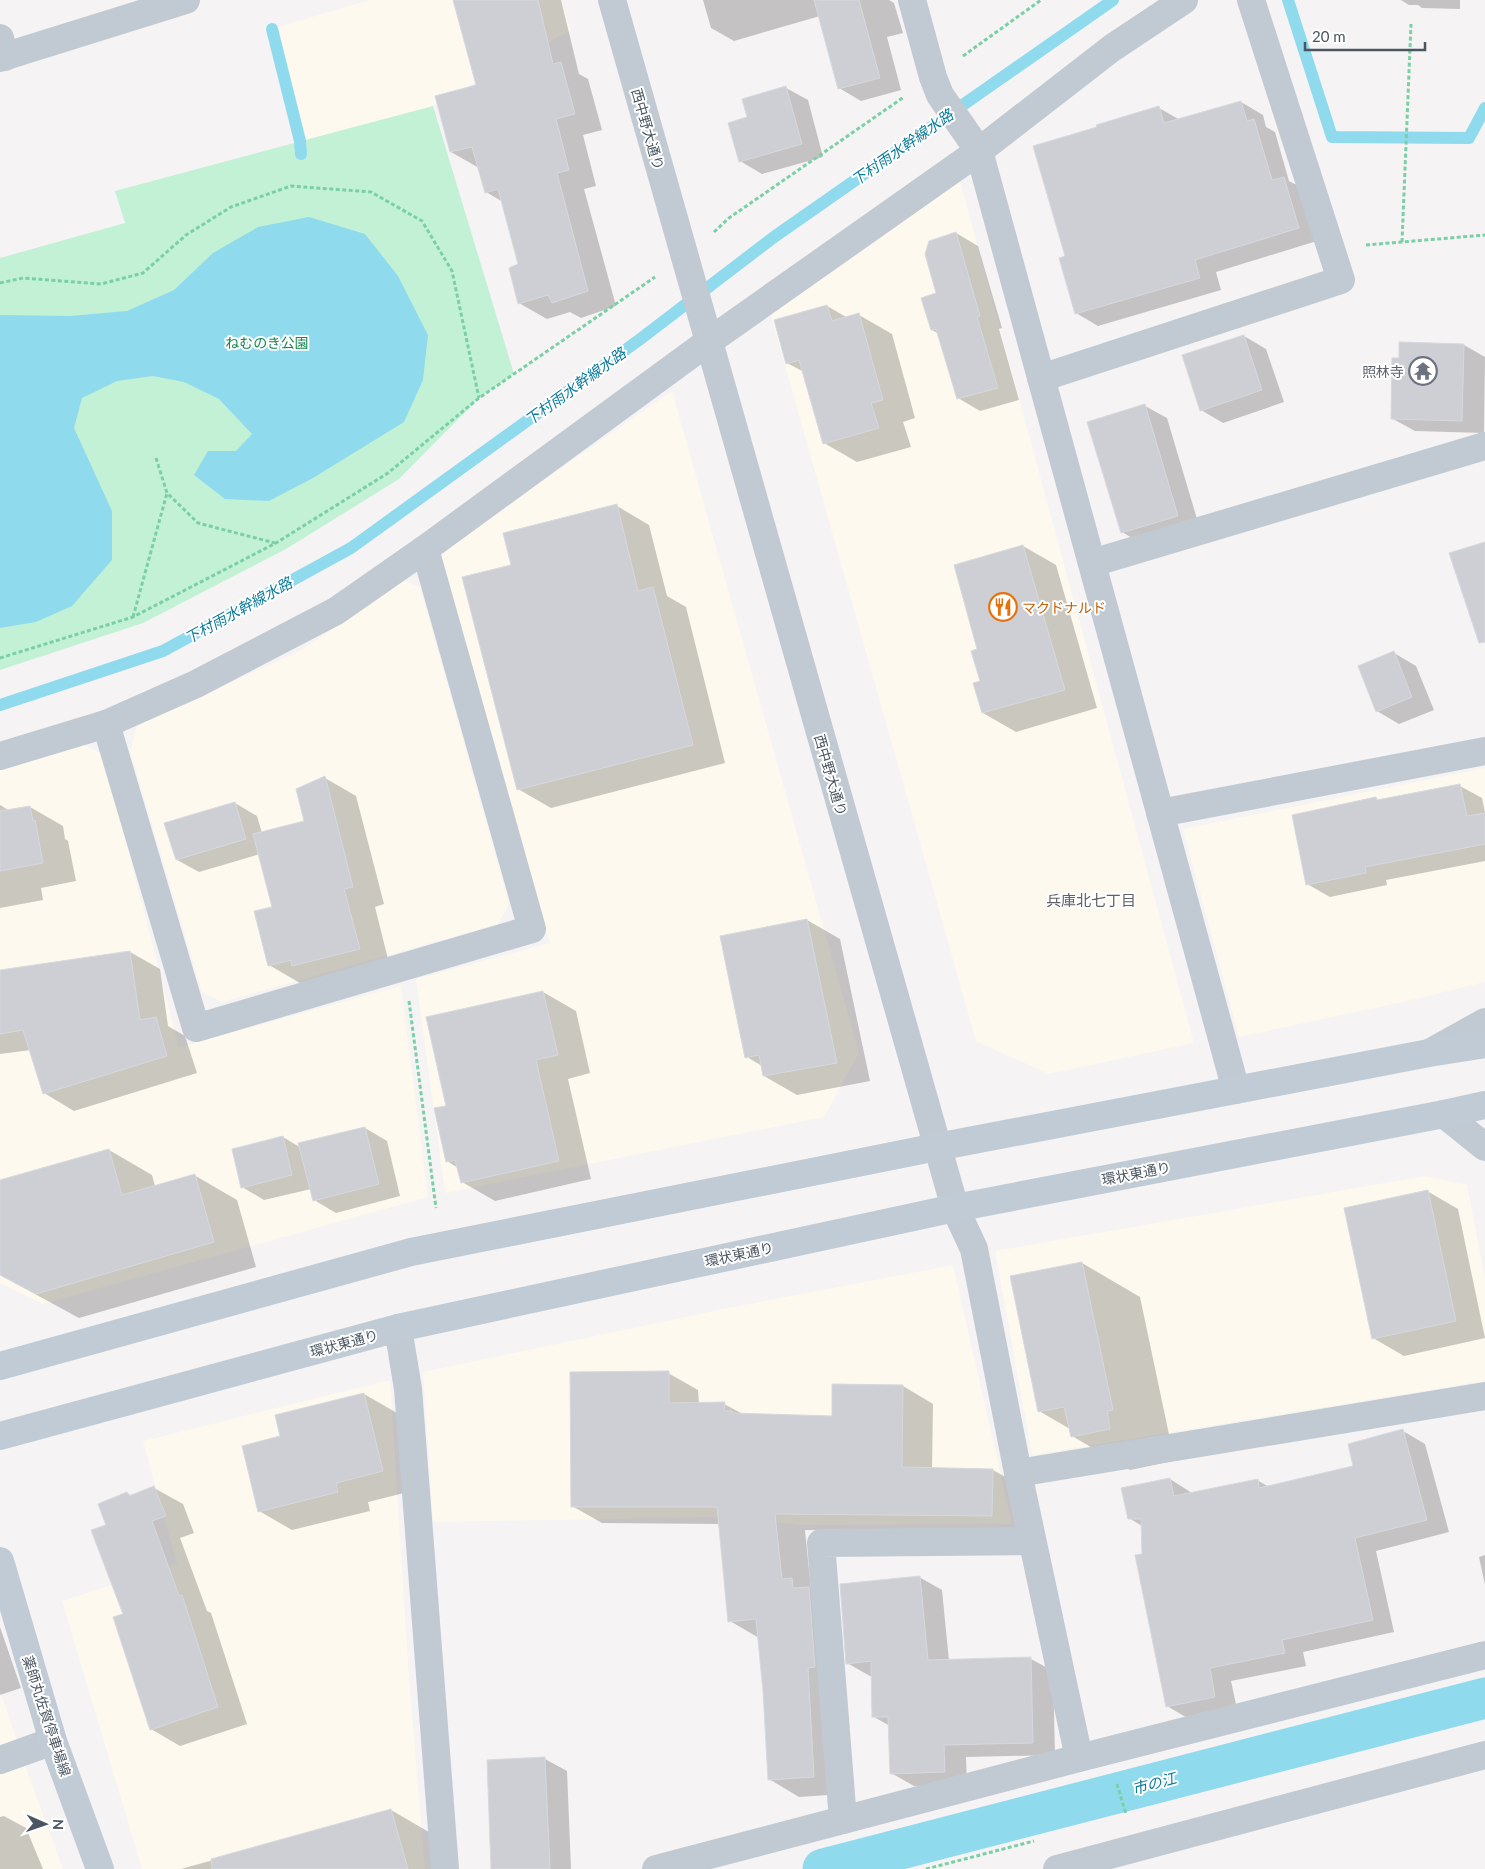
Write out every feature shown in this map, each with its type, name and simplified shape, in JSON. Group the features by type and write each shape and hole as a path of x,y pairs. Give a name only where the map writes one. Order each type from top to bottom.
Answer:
{"main road":[{"path":"0,1366 412,1252 937,1147 1485,1044"},
{"name":"環状東通り","path":"0,1436 398,1328 955,1208 1485,1105"},
{"name":"薬師丸佐賀停車場線","path":"0,1561 53,1741 100,1869"}],"street":[{"path":"2,51 186,0"},
{"name":"西中野大通り","path":"612,0 937,1147 955,1208 974,1249 1032,1541 1079,1758"},
{"path":"912,0 933,77 940,95 979,152 1236,1090"},
{"path":"0,756 106,724 196,684 336,611 425,549 708,342 979,152 1112,48 1184,0"},
{"path":"1041,378 1341,280 1251,0"},
{"path":"1092,563 1485,446"},
{"path":"106,724 196,1028 532,928 425,549"},
{"path":"1160,813 1485,751"},
{"path":"1429,1053 1485,1022"},
{"path":"1444,1114 1485,1147"},
{"path":"398,1328 408,1388 445,1869"},
{"path":"1018,1473 1485,1396"},
{"path":"843,1820 821,1543 1032,1541"},
{"path":"656,1869 1079,1758 1485,1655"},
{"path":"0,1760 53,1741"},
{"path":"1057,1869 1485,1755"}],"path":[{"path":"0,658 133,617 276,543 388,473 479,398 684,258 729,218 933,77 1040,0"},
{"path":"1402,242 1411,24"},
{"path":"0,283 23,278 101,284 143,273 186,235 231,207 291,186 371,192 422,221 452,271 479,398"},
{"path":"1331,250 1485,235"},
{"path":"156,458 167,493 198,523 276,543"},
{"path":"133,617 167,493"},
{"path":"404,966 436,1208"},
{"path":"1116,1780 1126,1817"}],"shaded area":[{"path":"369,0 561,0 571,30 433,106 300,141 272,29"},
{"path":"960,181 1194,1043 1049,1074 976,1041 770,313"},
{"path":"672,391 859,1053 824,1117 445,1193 416,979 550,943 438,554"},
{"path":"402,580 420,587 509,904 498,924 222,1002 202,992 130,751 137,725 302,650"},
{"path":"80,743 103,754 179,1047 401,986 428,1197 43,1304 0,1283 0,769"},
{"path":"1485,768 1485,982 1407,1001 1239,1037 1183,829"},
{"path":"1425,1176 1467,1185 1485,1278 1485,1381 1032,1455 995,1251"},
{"path":"953,1265 1012,1524 799,1525 728,1517 433,1522 423,1372 728,1308"},
{"path":"390,1380 409,1678 425,1869 142,1869 62,1601 177,1564 143,1441"},
{"path":"0,1690 17,1741 0,1747"},
{"path":"25,1765 63,1869 0,1869 0,1775"}],"green space":[{"name":"ねむのき公園","path":"433,106 514,374 479,398 399,479 286,549 143,623 0,670 0,258 125,223 115,191"}],"water":[{"path":"309,217 365,234 398,276 428,335 423,380 404,422 313,478 269,501 225,499 194,475 208,451 236,451 252,434 219,399 184,382 153,376 117,381 82,398 74,428 112,511 112,560 72,606 36,622 0,628 0,315 70,316 127,311 174,290 213,253 258,227"}],"building":[{"path":"453,0 538,0 553,64 561,62 575,114 556,119 569,170 557,173 588,291 552,303 548,295 518,304 509,268 518,264 498,189 485,193 472,147 450,152 435,96 476,85"},
{"path":"814,0 859,0 880,78 838,89"},
{"path":"786,86 802,144 739,162 728,123 747,117 742,99"},
{"path":"1241,101 1247,121 1254,119 1272,180 1284,177 1299,228 1195,260 1200,278 1075,314 1059,258 1065,256 1033,146 1159,106 1164,123"},
{"path":"956,232 980,316 977,317 998,388 957,399 936,329 931,330 921,298 936,293 925,254 929,241"},
{"path":"827,305 832,321 859,313 883,400 871,403 879,428 823,444 799,360 786,364 774,320"},
{"path":"1244,335 1262,390 1200,411 1182,355"},
{"name":"照林寺","path":"1399,342 1464,344 1462,421 1391,419 1392,358 1399,358"},
{"path":"1145,404 1178,516 1121,533 1087,422"},
{"path":"617,504 638,591 653,587 693,745 517,790 462,577 511,565 503,533"},
{"path":"1485,542 1485,642 1479,643 1449,553"},
{"name":"マクドナルド","path":"1023,545 1065,690 982,713 973,683 980,681 971,651 977,649 954,565"},
{"path":"1394,651 1412,697 1376,712 1358,666"},
{"path":"325,776 353,887 344,889 360,949 292,966 291,960 268,966 254,911 272,907 253,834 304,821 296,789"},
{"path":"1460,784 1467,816 1485,813 1485,844 1365,867 1366,873 1306,885 1292,815 1376,797 1377,800"},
{"path":"235,802 246,839 176,860 164,823"},
{"path":"30,806 33,821 35,820 43,863 0,871 0,811"},
{"path":"807,919 837,1063 763,1076 759,1055 745,1058 720,936"},
{"path":"130,951 140,1020 156,1017 167,1056 43,1094 23,1030 0,1034 0,970"},
{"path":"543,991 558,1055 536,1060 559,1161 461,1183 455,1160 446,1162 434,1108 446,1106 426,1017"},
{"path":"365,1127 379,1184 313,1201 298,1143"},
{"path":"283,1136 292,1175 241,1188 232,1149"},
{"path":"109,1149 122,1195 195,1174 214,1242 36,1294 0,1275 0,1180"},
{"path":"1428,1190 1456,1321 1372,1339 1344,1208"},
{"path":"1082,1262 1113,1410 1107,1411 1110,1429 1071,1437 1064,1407 1038,1412 1010,1276"},
{"path":"669,1371 669,1403 725,1402 724,1411 732,1411 732,1413 832,1416 832,1384 903,1385 902,1467 993,1469 992,1516 775,1514 782,1579 792,1578 793,1588 809,1587 815,1667 808,1668 814,1777 768,1780 763,1691 756,1619 728,1622 717,1507 571,1507 570,1372"},
{"path":"364,1393 383,1471 336,1483 338,1492 258,1512 242,1446 280,1436 275,1415"},
{"path":"1403,1429 1427,1520 1355,1538 1373,1620 1282,1640 1285,1653 1210,1668 1215,1697 1166,1707 1135,1555 1142,1554 1141,1519 1128,1519 1121,1488 1170,1478 1174,1496 1258,1479 1259,1488 1353,1466 1348,1444"},
{"path":"154,1486 166,1516 152,1521 179,1596 182,1595 218,1707 150,1730 113,1617 123,1614 91,1530 106,1525 98,1504 127,1492 129,1496"},
{"path":"920,1576 928,1660 1031,1657 1033,1743 944,1745 945,1772 890,1774 888,1717 872,1717 871,1661 846,1664 840,1584"},
{"path":"545,1757 550,1869 491,1869 487,1760"},
{"path":"391,1809 408,1869 212,1869 211,1859"}],"waterway":[{"name":"下村雨水幹線水路","path":"0,705 163,651 351,548 639,340 774,237 1113,0"},
{"path":"1288,0 1332,137 1469,138 1485,108"},
{"path":"272,29 300,141 301,154"},
{"name":"市の江","path":"823,1869 1485,1698"}],"place":[{"name":"照林寺","path":"1423,371"},
{"name":"マクドナルド","path":"1003,607"}],"district":[{"name":"兵庫北七丁目","path":"1091,900"}]}
